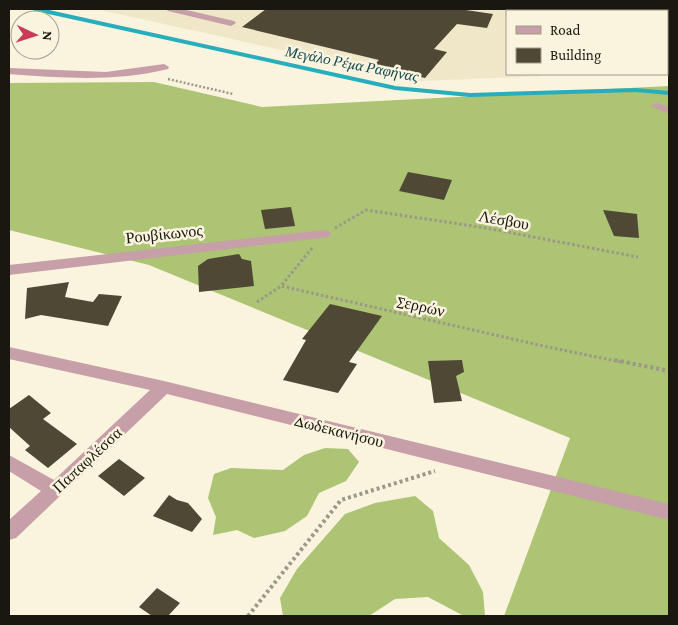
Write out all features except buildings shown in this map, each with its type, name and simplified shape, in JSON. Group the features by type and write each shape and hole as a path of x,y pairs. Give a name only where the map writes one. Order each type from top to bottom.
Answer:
{"street":[{"path":"172,9 231,23"},
{"path":"9,72 109,75 145,72 164,66"},
{"path":"657,106 669,111"},
{"name":"Ρουβίκωνος","path":"9,270 324,234"},
{"name":"Δωδεκανήσου","path":"9,353 164,387 669,512"},
{"name":"Παπαφλέσσα","path":"9,532 116,434 164,387"},
{"path":"9,462 54,490"}],"path":[{"path":"167,79 233,94"},
{"name":"Λέσβου","path":"324,234 366,210 486,228 638,257"},
{"path":"257,302 281,286 324,234"},
{"name":"Σερρών","path":"281,286 552,348 669,371"},
{"path":"248,616 342,500 436,471"}],"shaded area":[{"path":"96,9 516,9 506,10 506,75 542,75 422,81"}],"green space":[{"path":"154,82 262,107 669,86 669,616 504,616 570,438 149,265 9,230 9,83"},
{"path":"325,448 348,449 359,462 346,481 319,493 307,516 285,531 254,538 237,530 213,535 216,517 208,498 214,474 231,468 283,470 304,455"},
{"path":"415,496 433,511 439,538 469,565 483,592 485,616 464,616 428,597 395,599 369,616 283,616 280,598 297,569 345,514 375,503"}],"waterway":[{"name":"Μεγάλο Ρέμα Ραφήνας","path":"35,9 395,88 470,95 636,90 669,93"}]}
